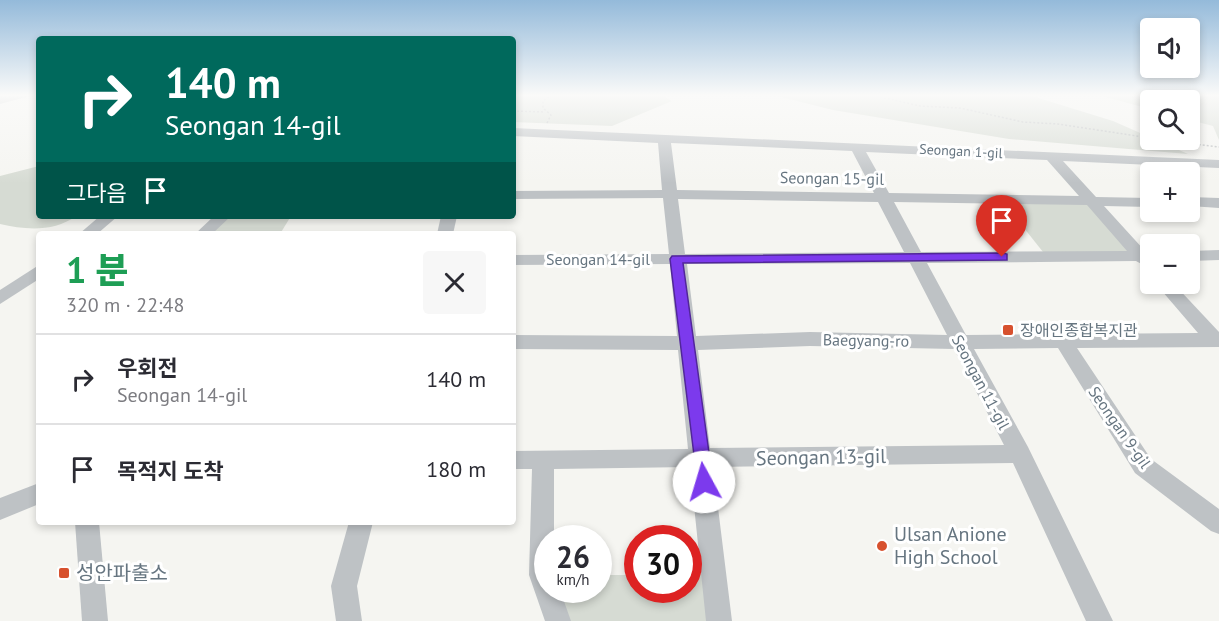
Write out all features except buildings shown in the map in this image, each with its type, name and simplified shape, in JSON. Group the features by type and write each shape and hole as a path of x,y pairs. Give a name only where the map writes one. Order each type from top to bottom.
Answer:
{"street":[{"name":"Seongan 1-gil","path":"516,132 1219,164"},
{"path":"664,140 668,194 689,343 719,621"},
{"name":"Seongan 11-gil","path":"856,146 913,257 1020,454 1100,621"},
{"path":"1050,155 1089,201 1140,253"},
{"name":"Seongan 15-gil","path":"516,195 668,194 1140,202"},
{"path":"1200,202 1219,202"},
{"path":"91,231 106,219"},
{"path":"207,231 221,219"},
{"path":"1200,256 1219,255"},
{"name":"Seongan 14-gil","path":"516,260 913,257 1140,260"},
{"path":"0,298 36,273"},
{"path":"1174,294 1217,340"},
{"name":"Baegyang-ro","path":"516,342 689,343 810,339 960,342 1217,340"},
{"name":"Seongan 9-gil","path":"1063,341 1143,466 1219,523"},
{"name":"Seongan 13-gil","path":"516,460 1020,454"},
{"path":"543,460 542,575 558,621"},
{"path":"0,509 36,494"},
{"path":"87,525 95,621"},
{"path":"349,621 344,586 360,525"}],"path":[{"path":"533,133 546,125"},
{"path":"1064,125 1140,136"},
{"path":"1200,145 1219,147"}],"shaded area":[{"path":"924,125 1122,125 1140,133 1140,150 1009,139"},
{"path":"1209,125 1219,125 1219,140 1213,126"},
{"path":"1140,150 1179,150 1188,154"},
{"path":"36,167 36,219 71,219 58,225 40,228 20,228 0,224 0,176"},
{"path":"1000,198 1089,201 1140,256 1140,257 1047,257"},
{"path":"220,219 289,219 282,231 206,231"},
{"path":"702,574 714,574 719,621 558,621 552,603 612,603 612,575 624,575 624,603 702,603"}],"place":[{"name":"장애인종합복지관","path":"1008,330"},
{"name":"Ulsan Anione High School","path":"882,546"},
{"name":"성안파출소","path":"64,573"}],"route":[{"path":"704,482 689,343 677,259 1002,257"}]}
